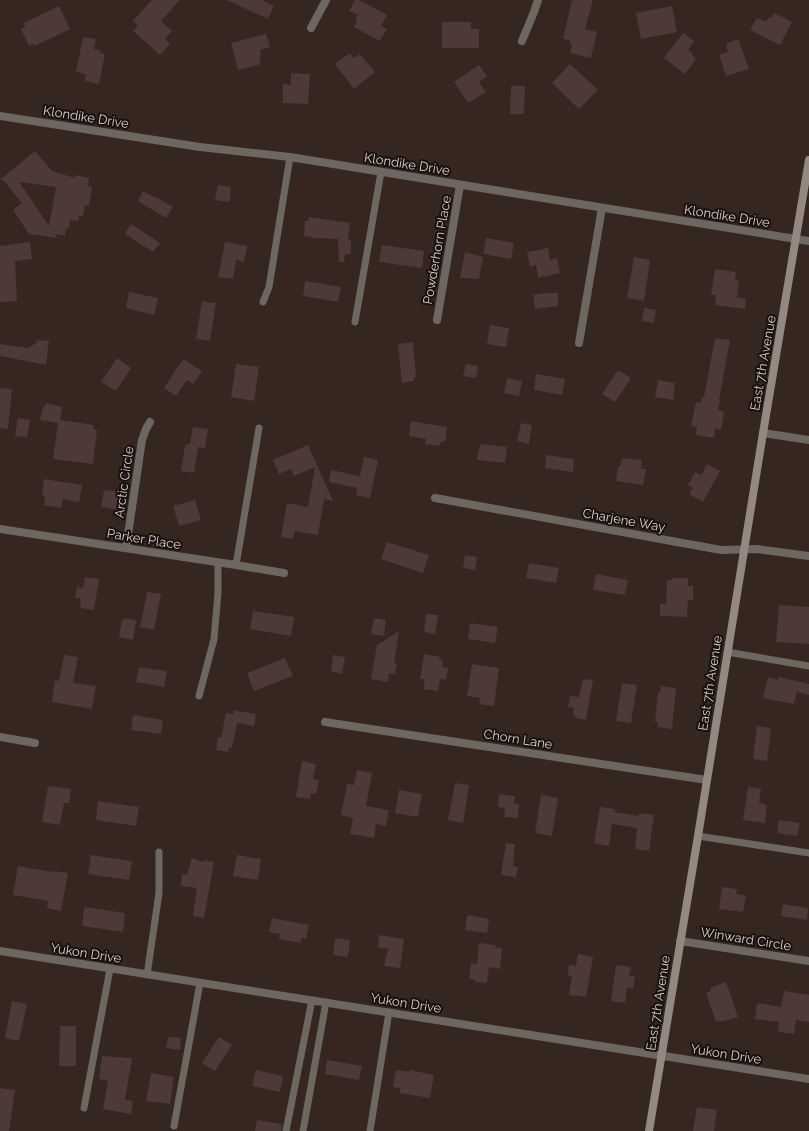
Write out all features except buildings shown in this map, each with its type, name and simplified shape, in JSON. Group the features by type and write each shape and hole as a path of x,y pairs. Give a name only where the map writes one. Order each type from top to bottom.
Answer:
{"main road":[{"name":"East 7th Avenue","path":"648,1131 809,160"}],"street":[{"path":"311,28 326,0"},
{"path":"522,41 538,0"},
{"name":"Klondike Drive","path":"0,116 200,147 290,157 809,242"},
{"name":"Powderhorn Place","path":"437,320 460,185"},
{"path":"579,343 602,208"},
{"name":"Arctic Circle","path":"126,548 142,440 150,422"},
{"path":"763,433 809,440"},
{"name":"Charjene Way","path":"435,498 721,550 744,548 771,550 809,556"},
{"name":"Parker Place","path":"0,529 236,565 284,574"},
{"name":"Chorn Lane","path":"325,722 707,780"},
{"path":"0,736 35,743"},
{"name":"Winward Circle","path":"680,941 809,961"},
{"name":"Yukon Drive","path":"0,951 809,1079"}],"lane":[{"path":"263,302 269,287 290,157"},
{"path":"355,322 381,172"},
{"path":"236,565 259,428"},
{"path":"199,696 214,639 218,593 218,563"},
{"path":"727,652 809,666"},
{"path":"698,836 809,853"},
{"path":"147,975 159,893 159,852"},
{"path":"84,1108 110,969"},
{"path":"174,1126 200,983"},
{"path":"286,1131 312,1000"},
{"path":"303,1131 326,1002"},
{"path":"370,1131 389,1012"}]}
